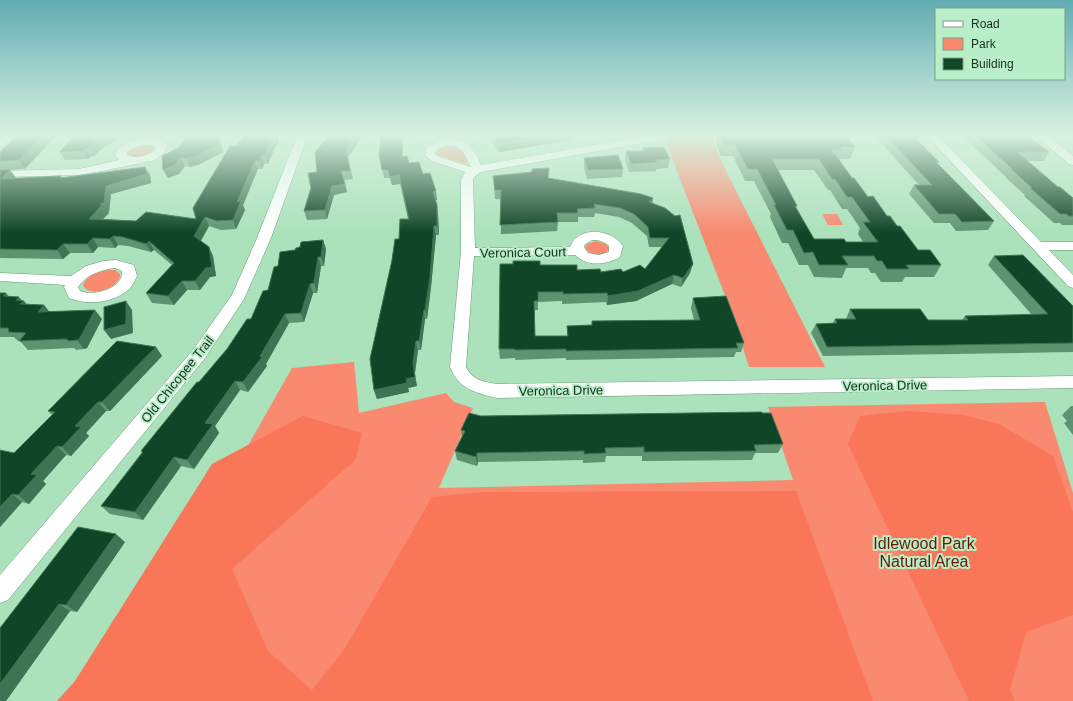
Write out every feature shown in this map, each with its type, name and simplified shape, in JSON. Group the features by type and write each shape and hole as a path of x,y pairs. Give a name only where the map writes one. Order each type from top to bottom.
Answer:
{"street":[{"path":"0,174 79,172 103,168"},
{"name":"Old Chicopee Trail","path":"0,592 199,354 239,296 264,238 290,168"},
{"name":"Veronica Drive","path":"487,168 476,170 469,175 467,180 468,252 458,367 461,376 477,387 497,391 1073,382"},
{"path":"962,168 1073,283"},
{"path":"1038,246 1073,246"},
{"name":"Veronica Court","path":"468,252 578,251"},
{"path":"0,277 74,281"}],"green space":[{"path":"676,168 724,168 825,367 749,367 733,316"},
{"path":"822,214 837,214 843,225 828,225"},
{"path":"596,241 606,244 609,248 606,253 594,254 585,248 587,244"},
{"path":"115,270 120,274 119,279 110,287 104,290 91,291 86,289 83,285 90,276 102,271"},
{"name":"Idlewood Park Natural Area","path":"354,362 359,413 446,393 454,402 473,408 439,488 793,480 768,407 1045,402 1073,493 1073,701 103,701 292,368"},
{"path":"907,411 963,415 999,424 1053,456 1073,512 1073,615 1026,632 1010,690 1015,701 969,701 848,444 860,416"},
{"path":"303,416 362,433 356,459 232,569 268,651 312,690 344,650 432,497 482,492 796,491 873,701 57,701 75,681 212,464"}],"building":[{"path":"145,168 147,174 106,186 104,203 100,204 103,204 89,219 136,221 146,212 196,219 193,208 217,168 252,168 237,202 241,201 233,220 217,221 205,217 194,236 209,247 212,267 206,268 195,281 182,281 168,296 146,293 174,263 149,241 146,244 123,237 113,236 110,239 93,238 87,244 63,244 57,250 0,249 0,170 10,170 1,179 61,176 60,178"},
{"path":"317,168 349,168 350,171 341,171 345,184 332,186 325,210 304,211 311,188 308,173 317,172"},
{"path":"382,168 421,168 423,174 430,173 436,191 433,192 437,205 437,226 434,226 430,277 425,310 419,341 416,341 413,363 415,377 406,379 407,383 374,390 370,359 392,260 395,239 399,239 400,219 409,219 399,175 390,177 388,170 382,170"},
{"path":"549,168 548,178 641,194 653,198 649,202 665,208 675,216 680,215 693,264 683,278 674,275 638,291 608,296 607,293 563,294 563,292 538,292 538,301 534,301 535,336 568,336 567,326 592,325 592,321 700,320 693,298 726,296 744,343 736,343 738,348 566,351 566,349 499,349 500,264 513,264 513,261 540,261 540,265 577,265 577,270 600,269 601,272 621,269 623,272 640,265 645,269 669,238 650,238 648,227 634,214 620,208 594,204 595,208 577,209 578,213 557,213 558,222 500,225 501,190 495,190 493,176 532,172 532,169"},
{"path":"587,168 623,168 623,169 588,170"},
{"path":"747,168 777,168 797,206 795,206 814,239 844,239 846,242 878,242 863,222 870,222 852,197 847,197 835,179 832,179 825,168 845,168 868,197 873,196 887,216 890,216 897,226 900,226 918,250 930,250 941,265 906,265 909,269 887,269 882,261 877,261 874,256 842,256 848,265 819,265 813,252 804,253 793,230 787,230 757,169"},
{"path":"916,168 942,168 994,221 962,222 955,214 939,214 914,185 932,185"},
{"path":"1011,168 1035,168 1073,198 1073,216 1060,214 1030,188 1032,188"},
{"path":"323,240 321,257 318,257 314,283 310,284 301,313 285,314 260,356 262,357 243,382 235,381 205,423 213,424 187,460 174,457 135,512 101,506 143,452 141,451 197,382 199,382 227,349 247,319 251,319 263,291 268,290 274,267 278,266 280,252 295,250 296,248 300,247 301,242"},
{"path":"1023,255 1073,306 1073,343 827,347 816,324 837,323 835,319 856,319 850,309 920,309 928,320 968,320 965,316 1048,314 994,256"},
{"path":"0,293 6,293 3,296 19,297 16,300 24,301 20,304 44,305 38,312 95,310 80,338 77,340 19,341 26,333 9,332 8,328 0,328"},
{"path":"126,301 126,324 104,330 104,307"},
{"path":"117,341 156,347 102,402 98,402 75,426 81,427 62,447 57,446 31,474 37,475 18,495 12,494 0,507 0,450 14,453 55,412 48,411"},
{"path":"469,413 481,416 771,413 783,444 754,445 756,451 644,452 644,447 605,448 606,453 584,454 584,451 477,453 476,457 455,451 465,431 461,430"},
{"path":"78,527 116,534 66,605 59,604 0,684 0,628"}]}
